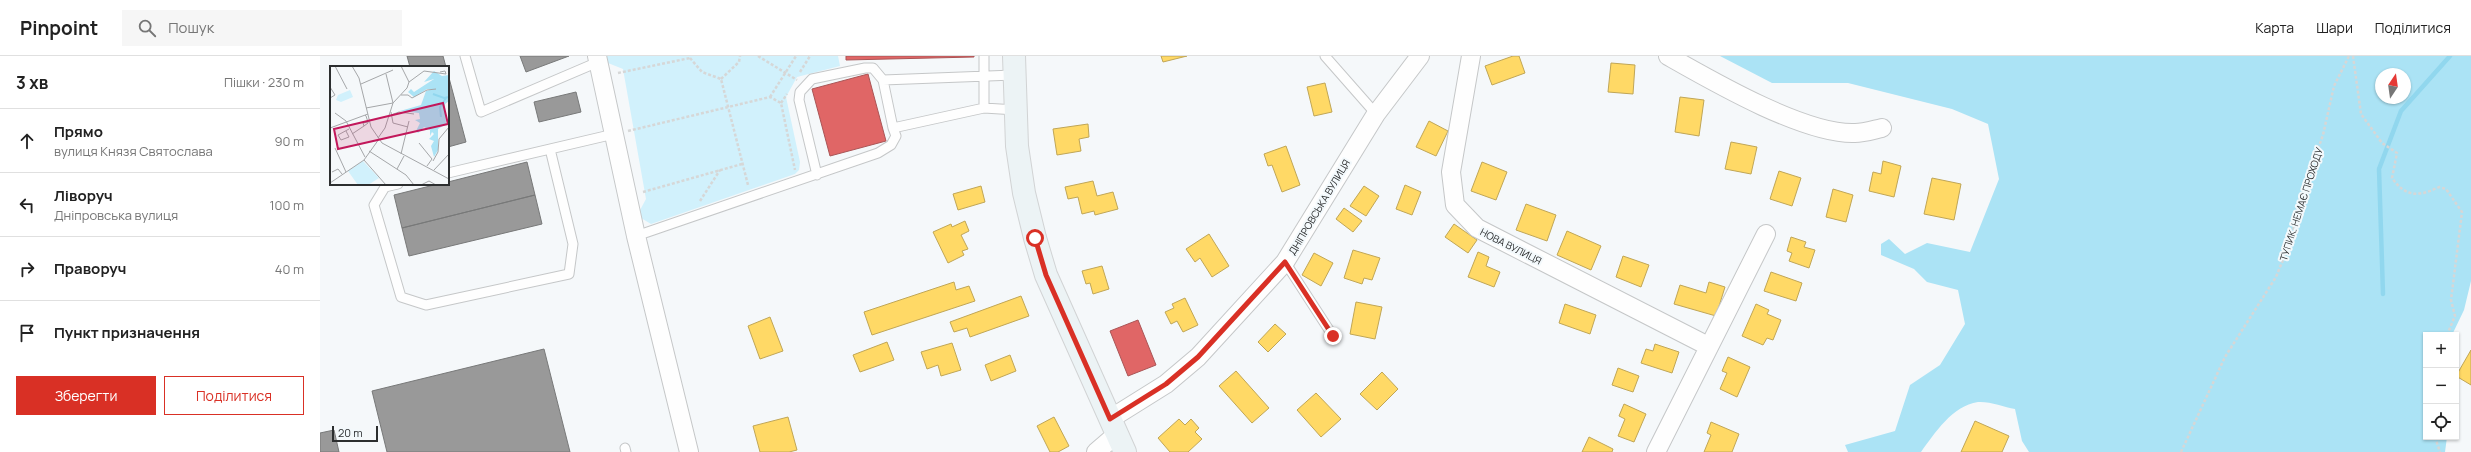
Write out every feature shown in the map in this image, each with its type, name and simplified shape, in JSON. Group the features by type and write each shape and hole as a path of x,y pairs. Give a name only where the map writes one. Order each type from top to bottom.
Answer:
{"main road":[{"path":"1014,65 1017,146 1024,193 1037,245 1046,275 1117,435"}],"street":[{"name":"ДНІПРОВСЬКА ВУЛИЦЯ","path":"1096,452 1117,435 1166,384 1198,357 1285,262 1376,114 1420,56"},
{"name":"НОВА ВУЛИЦЯ","path":"1472,56 1451,172 1455,206 1476,228 1708,346"},
{"path":"1668,56 1720,86 1797,120 1825,129 1855,133 1882,128"},
{"path":"599,65 636,236 689,452"},
{"path":"1656,452 1708,346 1766,234"}],"lane":[{"path":"465,56 481,112 599,65"},
{"path":"984,56 984,108"},
{"path":"1325,56 1376,114"},
{"path":"883,80 984,76 1014,65"},
{"path":"636,236 797,182 878,153 891,144 896,136 883,80 873,68 865,68 812,80 800,92 799,100 816,175"},
{"path":"893,128 984,108 1016,110"},
{"path":"449,173 614,134"},
{"path":"394,185 385,187 374,205 401,297 426,305 569,274 573,244 550,149"},
{"path":"1285,262 1333,336"}],"path":[{"path":"721,78 739,62 740,56"},
{"path":"758,56 796,79 808,83"},
{"path":"770,97 796,56"},
{"name":"ТУПИК. НЕМАЄ ПРОХОДУ","path":"2181,452 2224,357 2276,277 2291,240 2299,202 2323,135 2334,86 2349,56"},
{"path":"2353,56 2361,114 2382,143 2397,153 2392,178 2399,188 2409,193 2427,193 2439,187 2446,189 2462,212 2451,300 2455,316 2448,332"},
{"path":"599,65 690,57 702,72 721,78"},
{"path":"721,78 751,197"},
{"path":"614,134 728,105 770,97 781,103 797,182"},
{"path":"627,197 742,164"},
{"path":"689,218 721,170"},
{"path":"2436,440 2440,452"}],"shaded area":[{"path":"606,56 838,56 840,66 797,77 786,97 800,162 799,170 795,174 651,224 641,218 639,212 646,199 623,69 608,63"},
{"path":"1720,56 2471,56 2471,281 2464,310 2453,332 2423,332 2423,440 2447,440 2445,452 2029,452 2022,441 2015,409 1992,403 1978,402 1960,409 1945,421 1921,452 1848,452 1845,445 1895,431 1910,385 1940,365 1965,324 1958,290 1927,282 1914,269 1881,255 1881,244 1889,239 1905,254 1927,243 1970,252 1999,179 1988,124 1952,109 1848,83 1772,83"}],"building: Житло":[{"path":"1161,56 1187,56 1163,62"},
{"path":"1513,56 1519,56 1525,73 1492,85 1485,66"},
{"path":"1611,63 1635,65 1633,94 1608,92"},
{"path":"1325,83 1332,112 1314,116 1307,87"},
{"path":"1680,97 1704,100 1699,136 1675,132"},
{"path":"1429,121 1448,131 1436,156 1416,147"},
{"path":"1088,124 1089,137 1079,139 1081,151 1057,155 1053,129"},
{"path":"1731,142 1757,147 1751,174 1725,169"},
{"path":"1286,146 1300,185 1282,192 1272,165 1268,166 1264,154"},
{"path":"1883,161 1901,166 1894,197 1869,191 1873,172 1881,174"},
{"path":"1482,162 1507,172 1496,200 1471,191"},
{"path":"1779,171 1801,178 1792,206 1770,199"},
{"path":"1932,178 1961,184 1954,220 1924,214"},
{"path":"1093,181 1097,196 1113,192 1118,209 1095,215 1094,211 1082,214 1078,197 1068,199 1065,187"},
{"path":"1405,185 1421,192 1412,215 1396,209"},
{"path":"981,186 985,202 958,210 953,194"},
{"path":"1364,186 1379,196 1366,216 1350,206"},
{"path":"1833,189 1853,195 1846,222 1826,217"},
{"path":"1526,204 1556,215 1547,241 1516,230"},
{"path":"1344,208 1362,221 1353,232 1336,219"},
{"path":"965,221 969,231 961,235 968,249 962,251 964,255 948,263 933,232 951,224 952,227"},
{"path":"1454,224 1477,240 1468,253 1445,237"},
{"path":"1567,231 1601,246 1591,270 1557,255"},
{"path":"1209,234 1229,266 1212,277 1200,258 1195,262 1186,249"},
{"path":"1791,237 1806,242 1804,247 1815,250 1809,268 1789,261 1792,253 1787,251"},
{"path":"1353,250 1380,258 1372,280 1364,278 1362,284 1344,278"},
{"path":"1478,252 1489,257 1486,266 1500,272 1494,287 1468,277"},
{"path":"1314,253 1333,263 1321,286 1302,275"},
{"path":"1623,256 1649,265 1641,287 1616,277"},
{"path":"1102,266 1109,289 1093,294 1090,283 1086,284 1082,271"},
{"path":"1771,272 1802,283 1796,301 1764,291"},
{"path":"954,282 956,290 969,286 975,301 872,335 864,312"},
{"path":"1709,282 1725,287 1716,316 1674,304 1680,285 1706,293"},
{"path":"1021,296 1029,316 970,337 967,328 954,332 950,322"},
{"path":"1185,298 1198,325 1183,332 1177,321 1171,324 1165,312 1174,308 1172,304"},
{"path":"1356,302 1382,307 1375,339 1350,334"},
{"path":"1565,304 1596,315 1590,334 1559,323"},
{"path":"1756,304 1769,310 1767,314 1781,320 1773,340 1767,338 1763,345 1742,336"},
{"path":"770,317 783,351 760,359 748,326"},
{"path":"1275,324 1286,334 1268,352 1258,342"},
{"path":"887,342 894,360 860,372 853,355"},
{"path":"952,343 961,370 941,376 938,365 927,369 921,352"},
{"path":"1655,344 1679,352 1672,373 1641,363 1646,349 1653,351"},
{"path":"2471,350 2471,385 2459,378 2459,371"},
{"path":"1010,355 1016,371 991,381 985,365"},
{"path":"1728,357 1750,367 1737,397 1720,389 1727,373 1722,371"},
{"path":"1618,368 1639,376 1633,392 1612,385"},
{"path":"1236,371 1269,408 1252,423 1219,386"},
{"path":"1382,372 1398,389 1377,410 1360,394"},
{"path":"1316,393 1341,419 1321,437 1297,410"},
{"path":"1624,404 1646,414 1634,442 1618,436 1625,419 1619,416"},
{"path":"788,417 797,450 789,452 760,452 753,426"},
{"path":"1054,417 1069,446 1058,452 1050,452 1037,426"},
{"path":"1179,419 1185,425 1191,419 1199,428 1195,432 1202,439 1188,452 1170,452 1158,438"},
{"path":"1975,421 2009,436 2002,452 1961,452"},
{"path":"1711,422 1739,434 1732,452 1704,452 1711,435 1707,433"},
{"path":"1589,437 1613,449 1612,452 1582,452"}],"building: Торгівля":[{"path":"846,56 974,56 974,57 846,60"},
{"path":"868,74 886,141 830,156 812,89"},
{"path":"1138,320 1156,365 1128,376 1110,331"}],"building: Промзона":[{"path":"407,56 443,56 446,66 410,66"},
{"path":"520,56 569,56 526,72"},
{"path":"449,78 466,142 449,147"},
{"path":"576,92 581,112 539,122 534,102"},
{"path":"527,162 535,195 402,228 394,195 434,185 449,185 449,182"},
{"path":"535,195 542,224 409,256 402,228"},
{"path":"544,349 570,452 387,452 372,391"},
{"path":"334,430 339,452 320,452 320,433"}],"waterway":[{"path":"2383,294 2379,169 2401,111 2450,56"}],"route":[{"path":"1035,238 1046,275 1110,419 1166,384 1198,357 1285,262 1333,336"}]}
